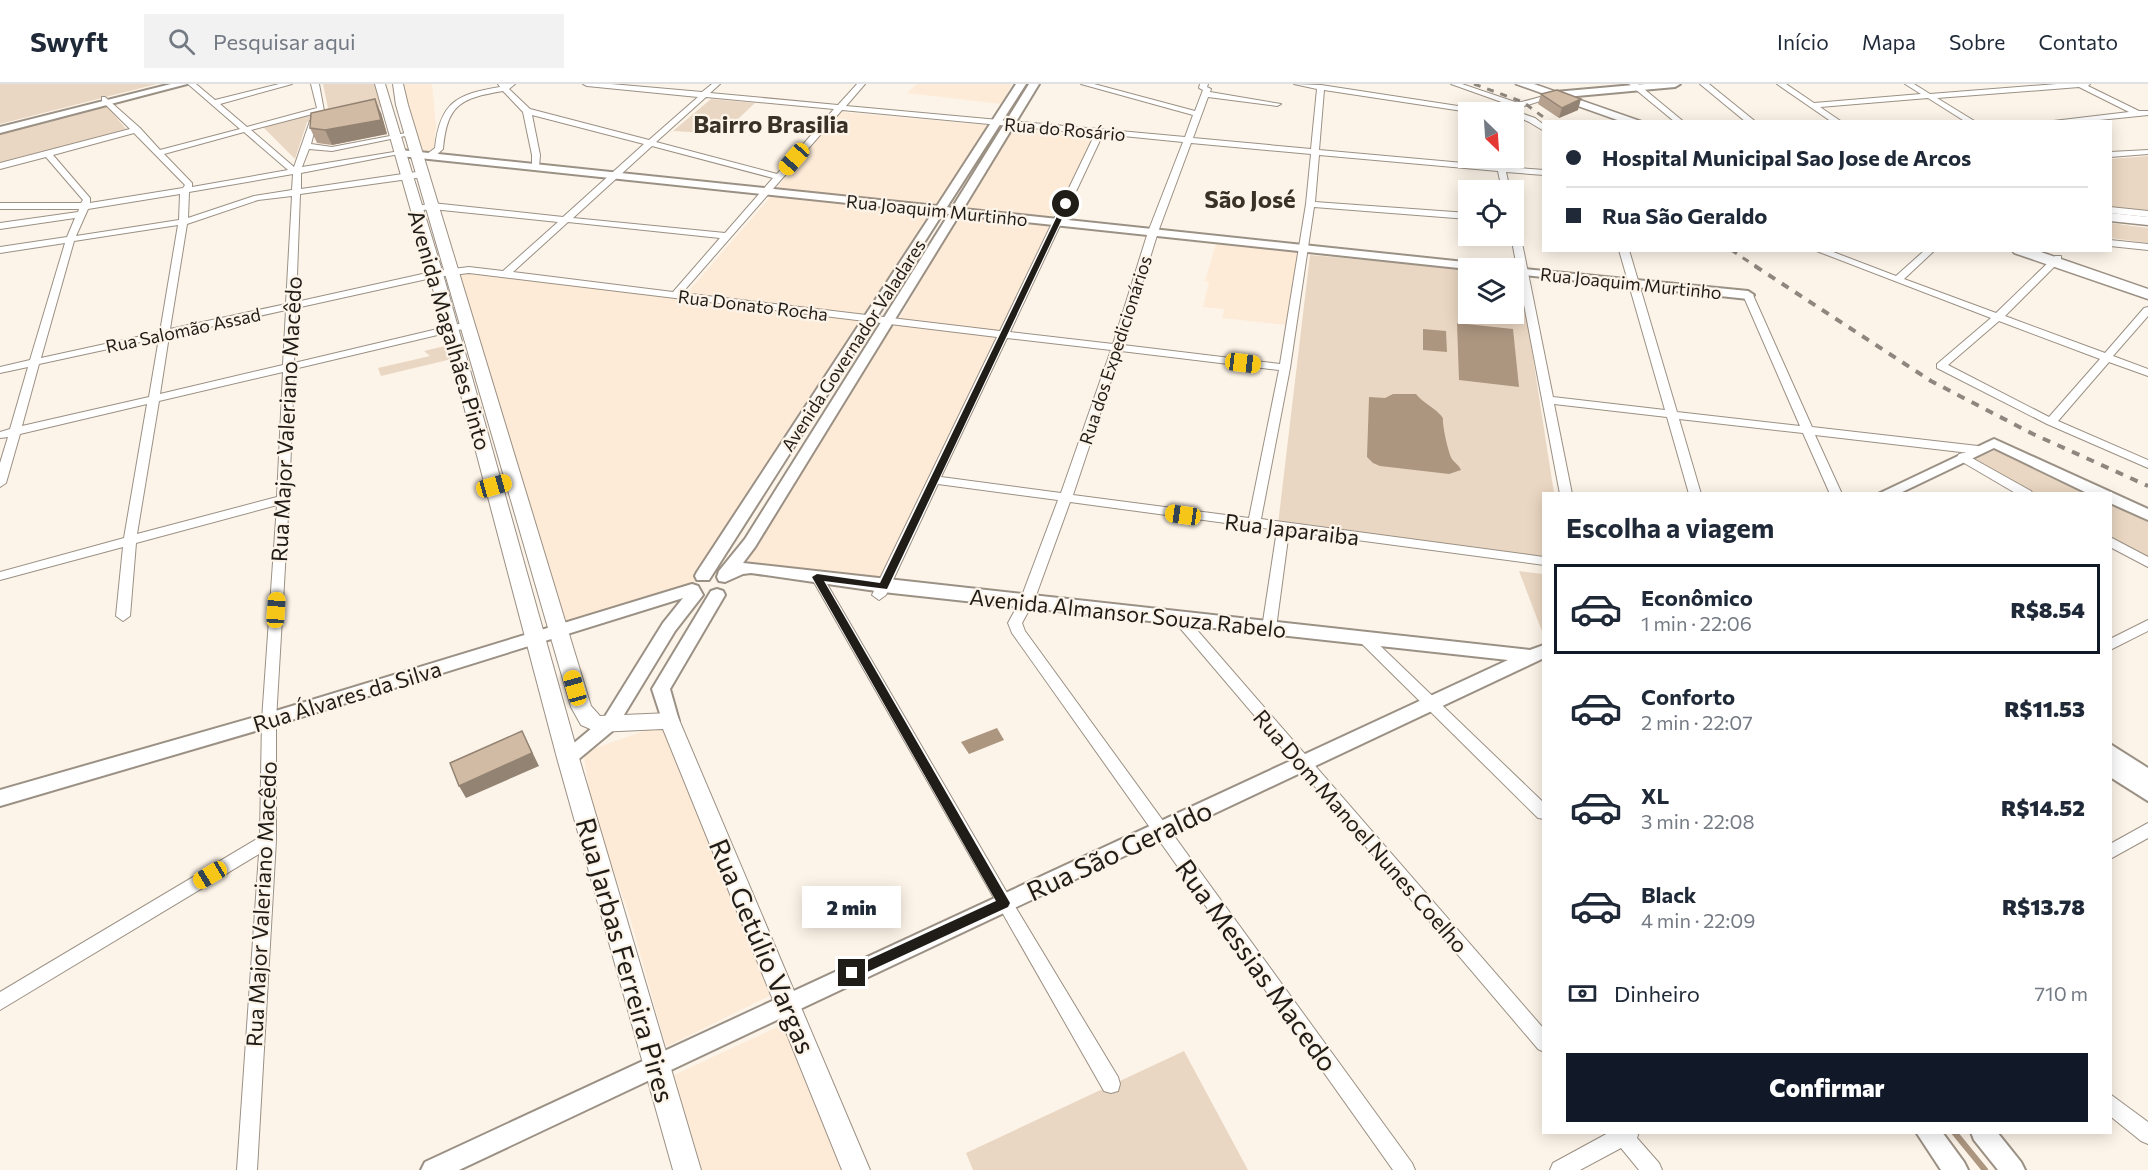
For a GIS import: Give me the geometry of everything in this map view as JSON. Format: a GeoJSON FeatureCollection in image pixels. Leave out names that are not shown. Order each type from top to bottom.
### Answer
{"type":"FeatureCollection","features":[{"type":"Feature","properties":{"kind":"main road","name":"Avenida Magalhães Pinto"},"geometry":{"type":"LineString","coordinates":[[380,84],[388,108],[414,163],[424,207],[459,327],[494,486],[567,754]]}},
{"type":"Feature","properties":{"kind":"main road","name":"Avenida Magalhães Pinto"},"geometry":{"type":"LineString","coordinates":[[388,108],[398,84]]}},
{"type":"Feature","properties":{"kind":"main road"},"geometry":{"type":"LineString","coordinates":[[1523,102],[1530,94],[1529,85],[1631,120]]}},
{"type":"Feature","properties":{"kind":"main road"},"geometry":{"type":"LineString","coordinates":[[2112,217],[2148,221]]}},
{"type":"Feature","properties":{"kind":"main road"},"geometry":{"type":"LineString","coordinates":[[2026,252],[2148,289]]}},
{"type":"Feature","properties":{"kind":"main road"},"geometry":{"type":"LineString","coordinates":[[2038,252],[2148,294]]}},
{"type":"Feature","properties":{"kind":"main road","name":"Avenida Magalhães Pinto"},"geometry":{"type":"LineString","coordinates":[[459,327],[514,481],[581,707],[588,718],[597,724],[610,723]]}},
{"type":"Feature","properties":{"kind":"main road"},"geometry":{"type":"LineString","coordinates":[[494,486],[514,481]]}},
{"type":"Feature","properties":{"kind":"main road"},"geometry":{"type":"LineString","coordinates":[[610,723],[670,722]]}},
{"type":"Feature","properties":{"kind":"main road","name":"Rua Getúlio Vargas"},"geometry":{"type":"LineString","coordinates":[[670,722],[856,1170]]}},
{"type":"Feature","properties":{"kind":"main road","name":"Rua Jarbas Ferreira Pires"},"geometry":{"type":"LineString","coordinates":[[567,754],[687,1170]]}},
{"type":"Feature","properties":{"kind":"street"},"geometry":{"type":"LineString","coordinates":[[0,130],[163,84]]}},
{"type":"Feature","properties":{"kind":"street"},"geometry":{"type":"LineString","coordinates":[[0,125],[182,84]]}},
{"type":"Feature","properties":{"kind":"street"},"geometry":{"type":"LineString","coordinates":[[192,84],[296,171]]}},
{"type":"Feature","properties":{"kind":"street"},"geometry":{"type":"LineString","coordinates":[[213,103],[288,84]]}},
{"type":"Feature","properties":{"kind":"street"},"geometry":{"type":"LineString","coordinates":[[159,153],[321,109],[315,84]]}},
{"type":"Feature","properties":{"kind":"street","name":"Rua do Rosário"},"geometry":{"type":"LineString","coordinates":[[587,84],[1542,173]]}},
{"type":"Feature","properties":{"kind":"street"},"geometry":{"type":"LineString","coordinates":[[504,275],[717,84]]}},
{"type":"Feature","properties":{"kind":"street"},"geometry":{"type":"LineString","coordinates":[[675,295],[861,84]]}},
{"type":"Feature","properties":{"kind":"street","name":"Avenida Governador Valadares"},"geometry":{"type":"LineString","coordinates":[[717,595],[724,591],[725,578],[750,543],[822,429],[956,212],[1003,124],[1021,84]]}},
{"type":"Feature","properties":{"kind":"street","name":"Avenida Governador Valadares"},"geometry":{"type":"LineString","coordinates":[[567,754],[610,723],[669,627],[940,210],[1034,84]]}},
{"type":"Feature","properties":{"kind":"street"},"geometry":{"type":"LineString","coordinates":[[1085,84],[1198,114]]}},
{"type":"Feature","properties":{"kind":"street"},"geometry":{"type":"LineString","coordinates":[[1298,84],[1458,108]]}},
{"type":"Feature","properties":{"kind":"street"},"geometry":{"type":"LineString","coordinates":[[1455,84],[1518,102]]}},
{"type":"Feature","properties":{"kind":"street"},"geometry":{"type":"LineString","coordinates":[[1524,103],[1555,95],[1635,85],[1675,84]]}},
{"type":"Feature","properties":{"kind":"street"},"geometry":{"type":"LineString","coordinates":[[1704,84],[1749,120]]}},
{"type":"Feature","properties":{"kind":"street"},"geometry":{"type":"LineString","coordinates":[[1781,84],[1835,120]]}},
{"type":"Feature","properties":{"kind":"street"},"geometry":{"type":"LineString","coordinates":[[1909,84],[1969,120]]}},
{"type":"Feature","properties":{"kind":"street"},"geometry":{"type":"LineString","coordinates":[[2080,84],[2148,119]]}},
{"type":"Feature","properties":{"kind":"street"},"geometry":{"type":"LineString","coordinates":[[1813,105],[2086,84]]}},
{"type":"Feature","properties":{"kind":"street"},"geometry":{"type":"LineString","coordinates":[[0,250],[183,222],[257,198],[296,192],[414,163],[439,149],[441,122],[446,111],[453,104],[506,85],[512,98],[527,111],[780,177]]}},
{"type":"Feature","properties":{"kind":"street"},"geometry":{"type":"LineString","coordinates":[[1635,85],[1678,120]]}},
{"type":"Feature","properties":{"kind":"street"},"geometry":{"type":"LineString","coordinates":[[1254,524],[1285,369],[1310,204],[1321,87]]}},
{"type":"Feature","properties":{"kind":"street"},"geometry":{"type":"LineString","coordinates":[[1205,89],[1277,104]]}},
{"type":"Feature","properties":{"kind":"street","name":"Rua dos Expedicionários"},"geometry":{"type":"LineString","coordinates":[[1024,605],[1065,499],[1118,348],[1153,232],[1189,141],[1205,89]]}},
{"type":"Feature","properties":{"kind":"street"},"geometry":{"type":"LineString","coordinates":[[107,100],[189,185],[185,191],[183,222],[130,541],[123,616]]}},
{"type":"Feature","properties":{"kind":"street"},"geometry":{"type":"LineString","coordinates":[[527,111],[536,155],[535,167]]}},
{"type":"Feature","properties":{"kind":"street"},"geometry":{"type":"LineString","coordinates":[[2071,120],[2148,113]]}},
{"type":"Feature","properties":{"kind":"street"},"geometry":{"type":"LineString","coordinates":[[1524,117],[1542,128]]}},
{"type":"Feature","properties":{"kind":"street","name":"Rua Major Valeriano Macêdo"},"geometry":{"type":"LineString","coordinates":[[247,1170],[268,840],[269,720],[283,500],[296,171],[313,123],[334,119]]}},
{"type":"Feature","properties":{"kind":"street"},"geometry":{"type":"LineString","coordinates":[[0,166],[136,130]]}},
{"type":"Feature","properties":{"kind":"street"},"geometry":{"type":"LineString","coordinates":[[881,590],[1100,132]]}},
{"type":"Feature","properties":{"kind":"street"},"geometry":{"type":"LineString","coordinates":[[306,146],[332,149],[403,136]]}},
{"type":"Feature","properties":{"kind":"street"},"geometry":{"type":"LineString","coordinates":[[2112,155],[2148,152]]}},
{"type":"Feature","properties":{"kind":"street"},"geometry":{"type":"LineString","coordinates":[[0,483],[70,240],[87,201],[47,153]]}},
{"type":"Feature","properties":{"kind":"street"},"geometry":{"type":"LineString","coordinates":[[0,226],[296,171],[414,163]]}},
{"type":"Feature","properties":{"kind":"street","name":"Rua Joaquim Murtinho"},"geometry":{"type":"LineString","coordinates":[[414,163],[535,167],[1458,264]]}},
{"type":"Feature","properties":{"kind":"street"},"geometry":{"type":"LineString","coordinates":[[1502,169],[1504,180]]}},
{"type":"Feature","properties":{"kind":"street"},"geometry":{"type":"LineString","coordinates":[[1310,204],[1458,215]]}},
{"type":"Feature","properties":{"kind":"street"},"geometry":{"type":"LineString","coordinates":[[0,207],[82,210]]}},
{"type":"Feature","properties":{"kind":"street"},"geometry":{"type":"LineString","coordinates":[[424,207],[727,236]]}},
{"type":"Feature","properties":{"kind":"street"},"geometry":{"type":"LineString","coordinates":[[2112,210],[2148,214]]}},
{"type":"Feature","properties":{"kind":"street"},"geometry":{"type":"LineString","coordinates":[[2112,243],[2148,248]]}},
{"type":"Feature","properties":{"kind":"street"},"geometry":{"type":"LineString","coordinates":[[1625,252],[1694,492]]}},
{"type":"Feature","properties":{"kind":"street"},"geometry":{"type":"LineString","coordinates":[[1823,252],[2148,373]]}},
{"type":"Feature","properties":{"kind":"street"},"geometry":{"type":"LineString","coordinates":[[1897,280],[1929,252]]}},
{"type":"Feature","properties":{"kind":"street"},"geometry":{"type":"LineString","coordinates":[[2056,260],[1998,317],[1941,366],[2051,422],[2148,464]]}},
{"type":"Feature","properties":{"kind":"street","name":"Rua Donato Rocha"},"geometry":{"type":"LineString","coordinates":[[444,273],[469,270],[1285,369]]}},
{"type":"Feature","properties":{"kind":"street","name":"Rua Joaquim Murtinho"},"geometry":{"type":"LineString","coordinates":[[1524,272],[1748,296]]}},
{"type":"Feature","properties":{"kind":"street","name":"Rua Salomão Assad"},"geometry":{"type":"LineString","coordinates":[[0,370],[444,273]]}},
{"type":"Feature","properties":{"kind":"street"},"geometry":{"type":"LineString","coordinates":[[1748,296],[1835,492]]}},
{"type":"Feature","properties":{"kind":"street"},"geometry":{"type":"LineString","coordinates":[[1524,297],[1548,400],[1566,492]]}},
{"type":"Feature","properties":{"kind":"street"},"geometry":{"type":"LineString","coordinates":[[2051,422],[2148,310]]}},
{"type":"Feature","properties":{"kind":"street"},"geometry":{"type":"LineString","coordinates":[[0,435],[459,327]]}},
{"type":"Feature","properties":{"kind":"street"},"geometry":{"type":"LineString","coordinates":[[1548,400],[1978,450]]}},
{"type":"Feature","properties":{"kind":"street"},"geometry":{"type":"LineString","coordinates":[[801,427],[822,429]]}},
{"type":"Feature","properties":{"kind":"street"},"geometry":{"type":"LineString","coordinates":[[1889,492],[1994,443],[2098,492]]}},
{"type":"Feature","properties":{"kind":"street"},"geometry":{"type":"LineString","coordinates":[[1963,457],[2024,492]]}},
{"type":"Feature","properties":{"kind":"street","name":"Rua Japaraiba"},"geometry":{"type":"LineString","coordinates":[[934,480],[1542,561]]}},
{"type":"Feature","properties":{"kind":"street"},"geometry":{"type":"LineString","coordinates":[[2112,498],[2148,515]]}},
{"type":"Feature","properties":{"kind":"street"},"geometry":{"type":"LineString","coordinates":[[0,576],[283,500]]}},
{"type":"Feature","properties":{"kind":"street"},"geometry":{"type":"LineString","coordinates":[[1269,628],[1283,528]]}},
{"type":"Feature","properties":{"kind":"street"},"geometry":{"type":"LineString","coordinates":[[2112,542],[2148,563]]}},
{"type":"Feature","properties":{"kind":"street","name":"Avenida Almansor Souza Rabelo"},"geometry":{"type":"LineString","coordinates":[[697,587],[718,574],[725,578],[746,577],[820,583],[1370,644],[1531,658]]}},
{"type":"Feature","properties":{"kind":"street"},"geometry":{"type":"LineString","coordinates":[[820,583],[1111,1084]]}},
{"type":"Feature","properties":{"kind":"street"},"geometry":{"type":"LineString","coordinates":[[697,587],[702,597],[717,595]]}},
{"type":"Feature","properties":{"kind":"street","name":"Rua Álvares da Silva"},"geometry":{"type":"LineString","coordinates":[[0,798],[559,633],[697,587]]}},
{"type":"Feature","properties":{"kind":"street","name":"Rua Getúlio Vargas"},"geometry":{"type":"LineString","coordinates":[[670,722],[661,689],[717,595]]}},
{"type":"Feature","properties":{"kind":"street","name":"Rua Messias Macedo"},"geometry":{"type":"LineString","coordinates":[[1024,605],[1015,623],[1019,633],[1405,1170]]}},
{"type":"Feature","properties":{"kind":"street","name":"Avenida Almansor Souza Rabelo"},"geometry":{"type":"LineString","coordinates":[[1184,623],[1269,628],[1370,644]]}},
{"type":"Feature","properties":{"kind":"street","name":"Rua Dom Manoel Nunes Coelho"},"geometry":{"type":"LineString","coordinates":[[1184,623],[1542,1041]]}},
{"type":"Feature","properties":{"kind":"street"},"geometry":{"type":"LineString","coordinates":[[2112,644],[2148,625]]}},
{"type":"Feature","properties":{"kind":"street"},"geometry":{"type":"LineString","coordinates":[[1370,644],[1542,811]]}},
{"type":"Feature","properties":{"kind":"street","name":"Rua São Geraldo"},"geometry":{"type":"LineString","coordinates":[[433,1170],[1531,658]]}},
{"type":"Feature","properties":{"kind":"street"},"geometry":{"type":"LineString","coordinates":[[2112,752],[2148,778]]}},
{"type":"Feature","properties":{"kind":"street"},"geometry":{"type":"LineString","coordinates":[[2112,768],[2148,793]]}},
{"type":"Feature","properties":{"kind":"street"},"geometry":{"type":"LineString","coordinates":[[2112,851],[2148,830]]}},
{"type":"Feature","properties":{"kind":"street"},"geometry":{"type":"LineString","coordinates":[[0,1002],[268,840]]}},
{"type":"Feature","properties":{"kind":"street"},"geometry":{"type":"LineString","coordinates":[[2112,1104],[2144,1125]]}},
{"type":"Feature","properties":{"kind":"street"},"geometry":{"type":"LineString","coordinates":[[1560,1170],[1625,1134],[1652,1170]]}},
{"type":"Feature","properties":{"kind":"street"},"geometry":{"type":"LineString","coordinates":[[1929,1134],[1956,1170]]}},
{"type":"Feature","properties":{"kind":"street"},"geometry":{"type":"LineString","coordinates":[[1984,1134],[2013,1170]]}},
{"type":"Feature","properties":{"kind":"shaded area"},"geometry":{"type":"Polygon","coordinates":[[[0,84],[157,84],[0,124],[0,84]]]}},
{"type":"Feature","properties":{"kind":"shaded area"},"geometry":{"type":"Polygon","coordinates":[[[323,84],[377,84],[382,107],[307,122],[295,159],[263,127],[328,108],[323,84]]]}},
{"type":"Feature","properties":{"kind":"shaded area"},"geometry":{"type":"Polygon","coordinates":[[[402,84],[432,84],[436,125],[434,149],[429,153],[421,153],[402,84]]]}},
{"type":"Feature","properties":{"kind":"shaded area"},"geometry":{"type":"Polygon","coordinates":[[[917,84],[1012,84],[1001,104],[907,93],[917,84]]]}},
{"type":"Feature","properties":{"kind":"shaded area"},"geometry":{"type":"Polygon","coordinates":[[[711,99],[755,103],[722,134],[673,131],[711,99]]]}},
{"type":"Feature","properties":{"kind":"shaded area"},"geometry":{"type":"Polygon","coordinates":[[[106,105],[126,129],[0,163],[0,132],[106,105]]]}},
{"type":"Feature","properties":{"kind":"shaded area"},"geometry":{"type":"Polygon","coordinates":[[[840,112],[987,125],[936,206],[774,191],[840,112]]]}},
{"type":"Feature","properties":{"kind":"shaded area"},"geometry":{"type":"Polygon","coordinates":[[[1011,126],[1095,134],[1055,219],[963,210],[1011,126]]]}},
{"type":"Feature","properties":{"kind":"shaded area"},"geometry":{"type":"Polygon","coordinates":[[[2148,156],[2148,211],[2112,208],[2112,159],[2148,156]]]}},
{"type":"Feature","properties":{"kind":"shaded area"},"geometry":{"type":"Polygon","coordinates":[[[772,195],[934,213],[867,316],[686,294],[772,195]]]}},
{"type":"Feature","properties":{"kind":"shaded area"},"geometry":{"type":"Polygon","coordinates":[[[958,216],[1050,226],[1000,332],[899,319],[958,216]]]}},
{"type":"Feature","properties":{"kind":"shaded area"},"geometry":{"type":"Polygon","coordinates":[[[2112,223],[2148,228],[2148,243],[2112,238],[2112,223]]]}},
{"type":"Feature","properties":{"kind":"shaded area"},"geometry":{"type":"Polygon","coordinates":[[[1216,244],[1299,252],[1286,325],[1222,318],[1224,309],[1203,307],[1209,282],[1205,281],[1216,244]]]}},
{"type":"Feature","properties":{"kind":"shaded area"},"geometry":{"type":"Polygon","coordinates":[[[1310,255],[1458,268],[1458,324],[1524,324],[1524,300],[1554,492],[1542,492],[1542,557],[1278,524],[1310,255]]]}},
{"type":"Feature","properties":{"kind":"shaded area"},"geometry":{"type":"Polygon","coordinates":[[[464,273],[862,321],[692,587],[566,627],[458,275],[464,273]]]}},
{"type":"Feature","properties":{"kind":"shaded area"},"geometry":{"type":"Polygon","coordinates":[[[1457,323],[1513,329],[1519,387],[1459,380],[1457,323]]]}},
{"type":"Feature","properties":{"kind":"shaded area"},"geometry":{"type":"Polygon","coordinates":[[[892,324],[999,337],[878,584],[745,564],[892,324]]]}},
{"type":"Feature","properties":{"kind":"shaded area"},"geometry":{"type":"Polygon","coordinates":[[[1423,329],[1446,331],[1447,352],[1423,350],[1423,329]]]}},
{"type":"Feature","properties":{"kind":"shaded area"},"geometry":{"type":"Polygon","coordinates":[[[453,344],[456,358],[381,376],[378,368],[430,356],[424,351],[453,344]]]}},
{"type":"Feature","properties":{"kind":"shaded area"},"geometry":{"type":"Polygon","coordinates":[[[1393,394],[1416,394],[1440,414],[1443,418],[1450,455],[1461,470],[1449,474],[1380,466],[1367,457],[1369,397],[1385,398],[1393,394]]]}},
{"type":"Feature","properties":{"kind":"shaded area"},"geometry":{"type":"Polygon","coordinates":[[[1996,450],[2086,492],[2029,492],[1971,460],[1996,450]]]}},
{"type":"Feature","properties":{"kind":"shaded area"},"geometry":{"type":"Polygon","coordinates":[[[2112,505],[2148,522],[2148,560],[2112,540],[2112,505]]]}},
{"type":"Feature","properties":{"kind":"shaded area"},"geometry":{"type":"Polygon","coordinates":[[[1519,571],[1542,574],[1542,631],[1519,571]]]}},
{"type":"Feature","properties":{"kind":"shaded area"},"geometry":{"type":"Polygon","coordinates":[[[661,725],[771,995],[666,1047],[631,921],[591,804],[584,757],[587,751],[661,725]]]}},
{"type":"Feature","properties":{"kind":"shaded area"},"geometry":{"type":"Polygon","coordinates":[[[997,728],[1004,740],[969,754],[961,742],[997,728]]]}},
{"type":"Feature","properties":{"kind":"shaded area"},"geometry":{"type":"Polygon","coordinates":[[[788,1022],[848,1170],[702,1170],[674,1075],[788,1022]]]}},
{"type":"Feature","properties":{"kind":"shaded area"},"geometry":{"type":"Polygon","coordinates":[[[1184,1051],[1248,1170],[973,1170],[966,1153],[1184,1051]]]}},
{"type":"Feature","properties":{"kind":"building"},"geometry":{"type":"Polygon","coordinates":[[[1557,90],[1581,99],[1562,108],[1541,94],[1557,90]]]}},
{"type":"Feature","properties":{"kind":"building"},"geometry":{"type":"Polygon","coordinates":[[[375,99],[381,120],[325,130],[310,128],[311,113],[375,99]]]}},
{"type":"Feature","properties":{"kind":"building"},"geometry":{"type":"Polygon","coordinates":[[[522,731],[532,753],[459,786],[450,763],[522,731]]]}},
{"type":"Feature","properties":{"kind":"waterway"},"geometry":{"type":"LineString","coordinates":[[1956,1134],[1985,1170]]}},
{"type":"Feature","properties":{"kind":"railway"},"geometry":{"type":"LineString","coordinates":[[1474,84],[1523,102],[1547,120]]}},
{"type":"Feature","properties":{"kind":"railway"},"geometry":{"type":"LineString","coordinates":[[1734,252],[1757,267]]}},
{"type":"Feature","properties":{"kind":"railway"},"geometry":{"type":"LineString","coordinates":[[1755,266],[1931,381],[2033,434],[2148,486]]}},
{"type":"Feature","properties":{"kind":"district","name":"Bairro Brasilia"},"geometry":{"type":"Point","coordinates":[771,123]}},
{"type":"Feature","properties":{"kind":"district","name":"São José"},"geometry":{"type":"Point","coordinates":[1250,198]}},
{"type":"Feature","properties":{"kind":"route"},"geometry":{"type":"LineString","coordinates":[[852,973],[1004,903],[817,577],[883,586],[1066,204]]}}]}
